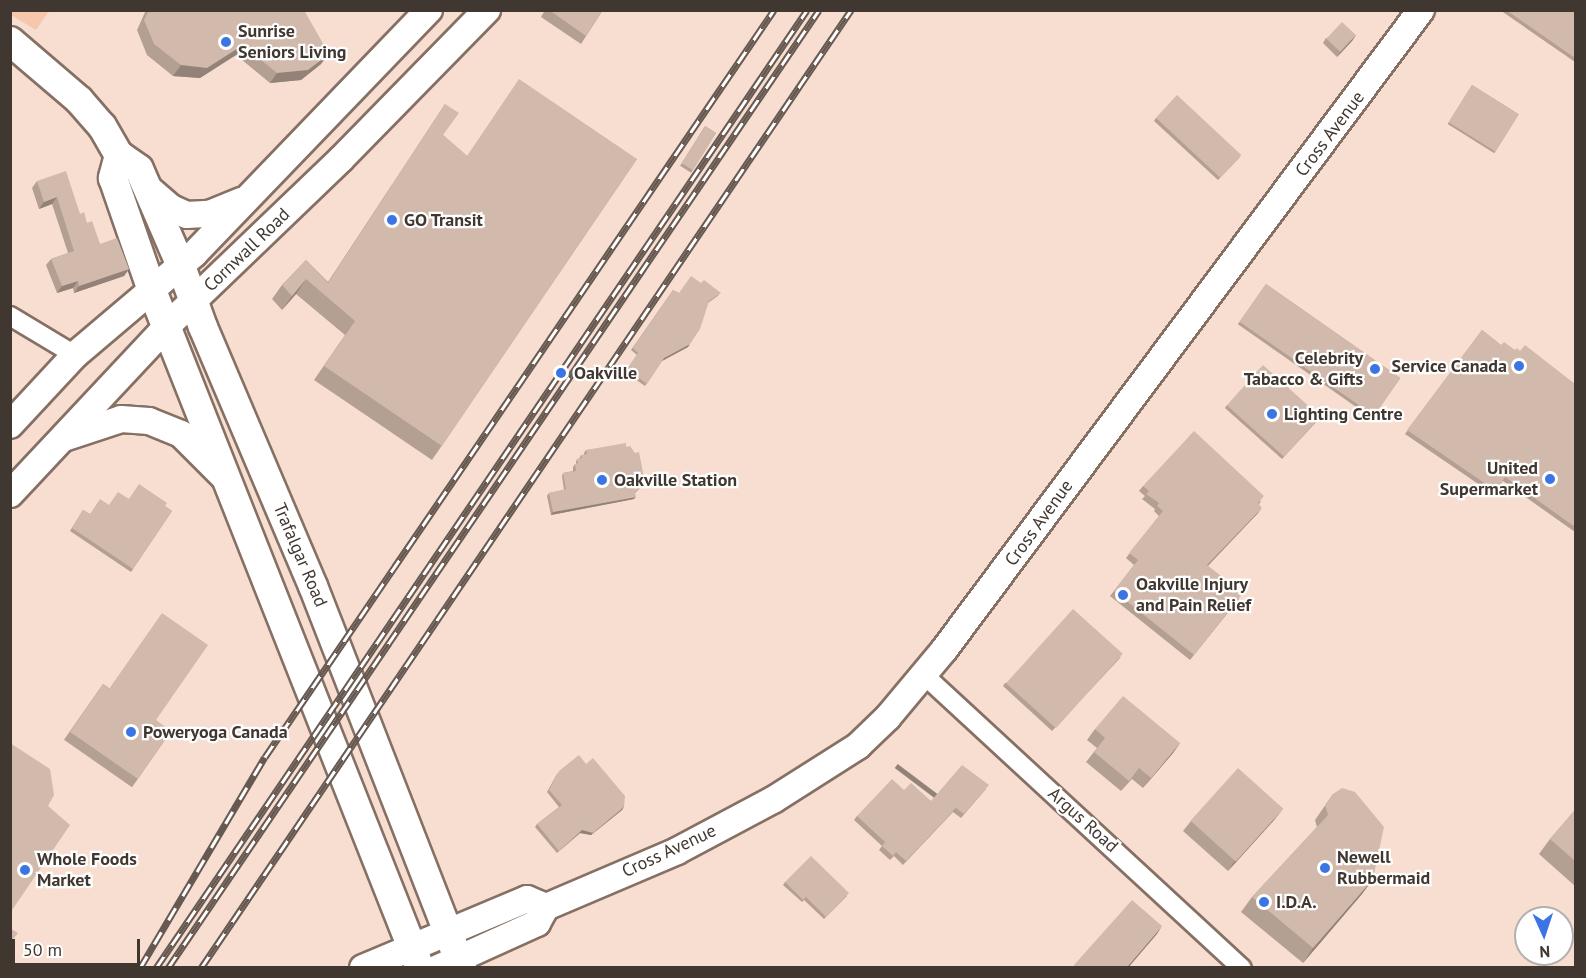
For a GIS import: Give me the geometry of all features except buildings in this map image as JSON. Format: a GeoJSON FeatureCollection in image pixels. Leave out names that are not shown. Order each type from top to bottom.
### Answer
{"type":"FeatureCollection","features":[{"type":"Feature","properties":{"kind":"main road","name":"Cornwall Road"},"geometry":{"type":"LineString","coordinates":[[10,425],[75,355],[151,288],[181,266],[250,198],[429,10]]}},
{"type":"Feature","properties":{"kind":"main road","name":"Cross Avenue"},"geometry":{"type":"LineString","coordinates":[[363,968],[416,957],[452,957],[527,899],[546,907],[677,851],[773,800],[858,746],[888,717],[986,594],[1421,10]]}},
{"type":"Feature","properties":{"kind":"main road","name":"Cornwall Road"},"geometry":{"type":"LineString","coordinates":[[10,494],[167,326],[341,159],[481,12]]}},
{"type":"Feature","properties":{"kind":"main road","name":"Trafalgar Road"},"geometry":{"type":"LineString","coordinates":[[10,41],[79,100],[102,126],[119,155],[139,169],[181,266],[202,327],[313,586],[452,957]]}},
{"type":"Feature","properties":{"kind":"main road"},"geometry":{"type":"LineString","coordinates":[[119,155],[112,178],[151,288],[416,957]]}},
{"type":"Feature","properties":{"kind":"main road"},"geometry":{"type":"LineString","coordinates":[[148,188],[171,208],[188,214],[209,214],[250,198]]}},
{"type":"Feature","properties":{"kind":"main road"},"geometry":{"type":"LineString","coordinates":[[61,439],[121,419],[149,421],[181,434],[225,478]]}},
{"type":"Feature","properties":{"kind":"street"},"geometry":{"type":"LineString","coordinates":[[10,316],[75,355]]}},
{"type":"Feature","properties":{"kind":"street","name":"Argus Road"},"geometry":{"type":"LineString","coordinates":[[923,674],[1242,968]]}},
{"type":"Feature","properties":{"kind":"shaded area"},"geometry":{"type":"Polygon","coordinates":[[[11,10],[49,11],[36,30],[11,15],[11,10]]]}},
{"type":"Feature","properties":{"kind":"railway"},"geometry":{"type":"LineString","coordinates":[[140,968],[265,757],[774,10]]}},
{"type":"Feature","properties":{"kind":"railway"},"geometry":{"type":"LineString","coordinates":[[156,968],[807,10]]}},
{"type":"Feature","properties":{"kind":"railway"},"geometry":{"type":"LineString","coordinates":[[168,968],[819,10]]}},
{"type":"Feature","properties":{"kind":"railway"},"geometry":{"type":"LineString","coordinates":[[201,968],[851,10]]}},
{"type":"Feature","properties":{"kind":"place","name":"Sunrise Seniors Living"},"geometry":{"type":"Point","coordinates":[226,42]}},
{"type":"Feature","properties":{"kind":"place","name":"GO Transit"},"geometry":{"type":"Point","coordinates":[392,220]}},
{"type":"Feature","properties":{"kind":"place","name":"Service Canada"},"geometry":{"type":"Point","coordinates":[1519,366]}},
{"type":"Feature","properties":{"kind":"place","name":"Celebrity Tabacco & Gifts"},"geometry":{"type":"Point","coordinates":[1375,369]}},
{"type":"Feature","properties":{"kind":"place","name":"Oakville"},"geometry":{"type":"Point","coordinates":[561,373]}},
{"type":"Feature","properties":{"kind":"place","name":"Lighting Centre"},"geometry":{"type":"Point","coordinates":[1272,414]}},
{"type":"Feature","properties":{"kind":"place","name":"United Supermarket"},"geometry":{"type":"Point","coordinates":[1550,479]}},
{"type":"Feature","properties":{"kind":"place","name":"Oakville Station"},"geometry":{"type":"Point","coordinates":[602,480]}},
{"type":"Feature","properties":{"kind":"place","name":"Oakville Injury and Pain Relief"},"geometry":{"type":"Point","coordinates":[1123,595]}},
{"type":"Feature","properties":{"kind":"place","name":"Poweryoga Canada"},"geometry":{"type":"Point","coordinates":[131,732]}},
{"type":"Feature","properties":{"kind":"place","name":"Newell Rubbermaid"},"geometry":{"type":"Point","coordinates":[1325,868]}},
{"type":"Feature","properties":{"kind":"place","name":"Whole Foods Market"},"geometry":{"type":"Point","coordinates":[25,870]}},
{"type":"Feature","properties":{"kind":"place","name":"I.D.A."},"geometry":{"type":"Point","coordinates":[1264,902]}}]}
